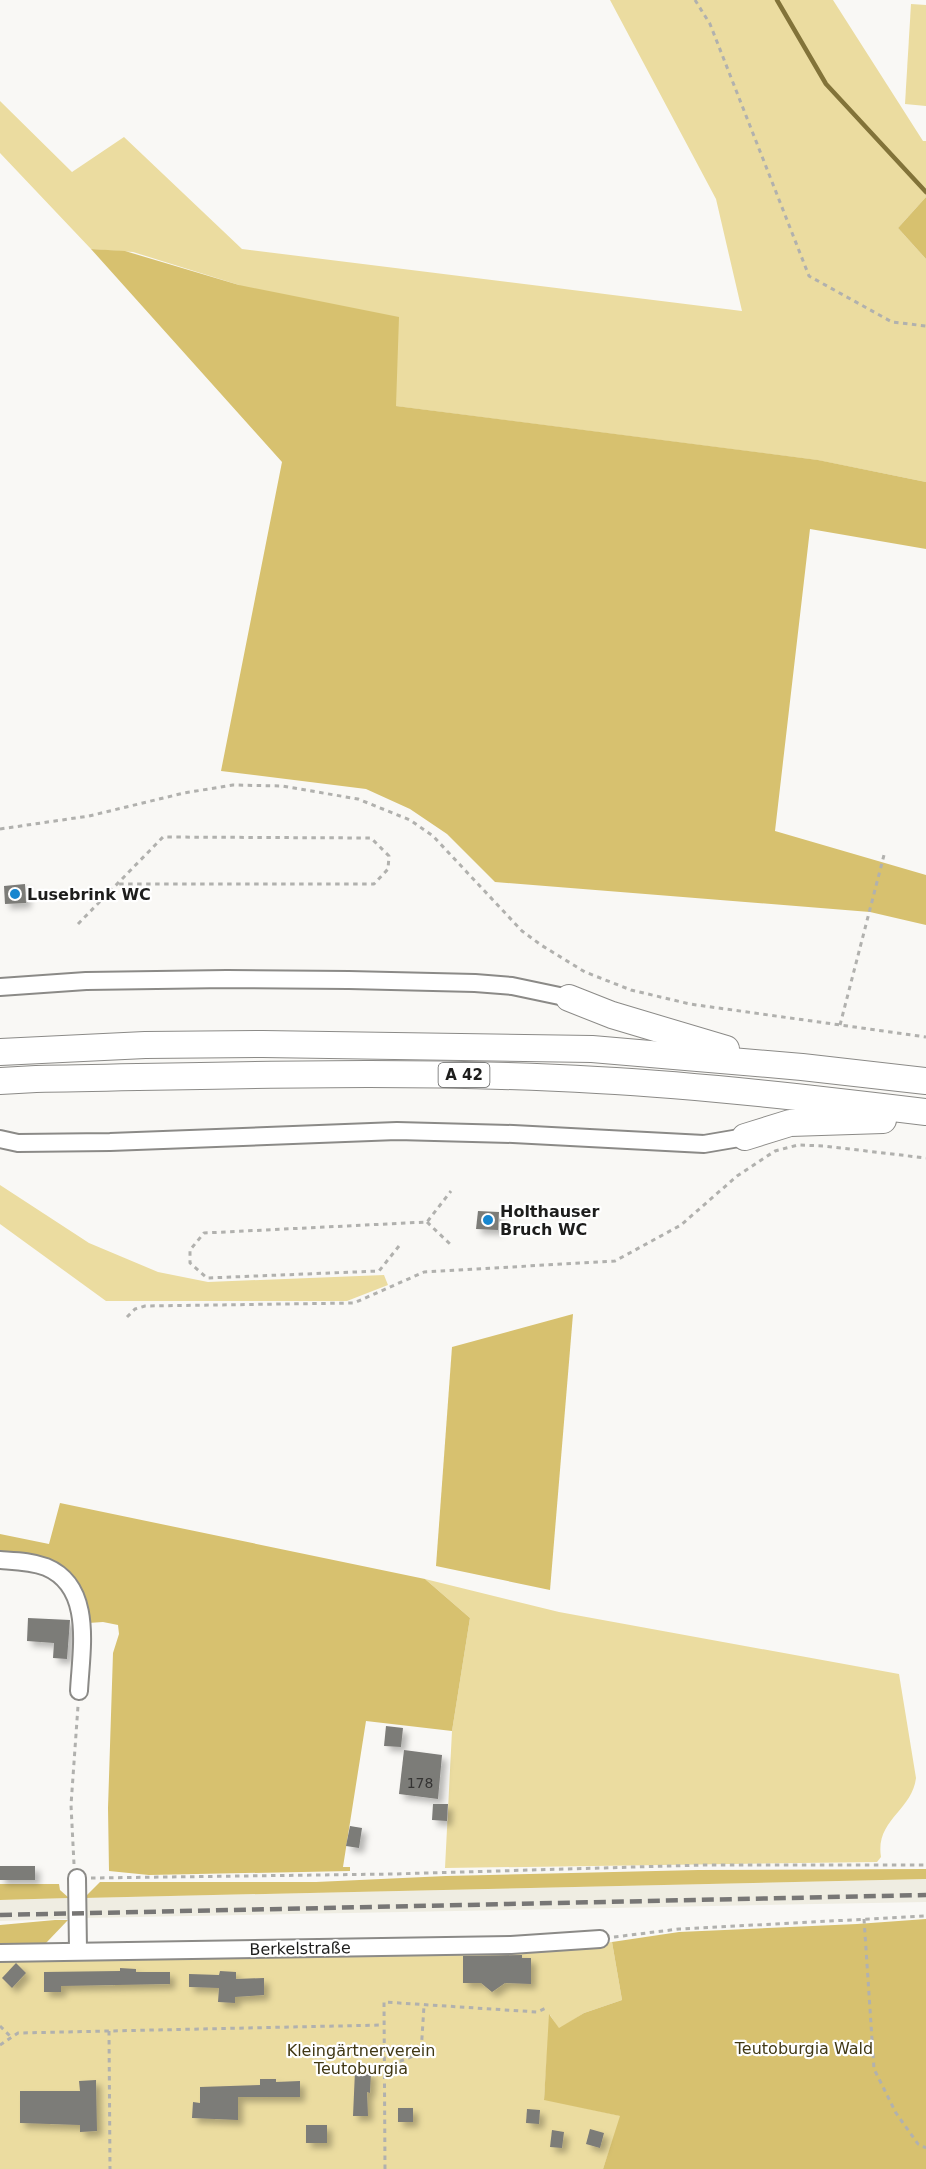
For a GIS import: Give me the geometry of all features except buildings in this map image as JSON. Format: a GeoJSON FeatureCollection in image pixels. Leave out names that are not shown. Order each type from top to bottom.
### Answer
{"type":"FeatureCollection","features":[{"type":"Feature","properties":{"kind":"highway"},"geometry":{"type":"LineString","coordinates":[[569,998],[612,1015],[712,1046],[802,1067]]}},
{"type":"Feature","properties":{"kind":"highway","name":"A 42"},"geometry":{"type":"LineString","coordinates":[[0,1052],[145,1045],[262,1044],[592,1049],[802,1067],[926,1081]]}},
{"type":"Feature","properties":{"kind":"highway","name":"A 42"},"geometry":{"type":"LineString","coordinates":[[0,1081],[410,1074],[597,1080],[724,1089],[926,1112]]}},
{"type":"Feature","properties":{"kind":"highway"},"geometry":{"type":"LineString","coordinates":[[745,1137],[790,1124],[830,1121],[926,1120]]}},
{"type":"Feature","properties":{"kind":"street"},"geometry":{"type":"LineString","coordinates":[[0,987],[86,981],[349,980],[512,986],[569,998]]}},
{"type":"Feature","properties":{"kind":"street"},"geometry":{"type":"LineString","coordinates":[[0,1139],[18,1143],[110,1142],[397,1131],[513,1134],[704,1144],[745,1137]]}},
{"type":"Feature","properties":{"kind":"street"},"geometry":{"type":"LineString","coordinates":[[0,1560],[32,1563],[46,1567],[69,1584],[78,1602],[82,1628],[79,1691]]}},
{"type":"Feature","properties":{"kind":"street"},"geometry":{"type":"LineString","coordinates":[[77,1878],[78,1950]]}},
{"type":"Feature","properties":{"kind":"street","name":"Berkelstraße"},"geometry":{"type":"LineString","coordinates":[[0,1953],[511,1945],[600,1939]]}},
{"type":"Feature","properties":{"kind":"path"},"geometry":{"type":"LineString","coordinates":[[695,0],[710,24],[809,276],[892,322],[926,326]]}},
{"type":"Feature","properties":{"kind":"path"},"geometry":{"type":"LineString","coordinates":[[0,829],[89,816],[184,793],[233,786],[282,786],[358,799],[410,820],[433,836],[522,930],[541,945],[585,972],[631,990],[690,1004],[926,1037]]}},
{"type":"Feature","properties":{"kind":"path"},"geometry":{"type":"LineString","coordinates":[[78,924],[116,884],[163,837],[371,838],[389,856],[388,869],[374,884],[116,884]]}},
{"type":"Feature","properties":{"kind":"path"},"geometry":{"type":"LineString","coordinates":[[840,1025],[884,855]]}},
{"type":"Feature","properties":{"kind":"path"},"geometry":{"type":"LineString","coordinates":[[127,1317],[135,1309],[145,1306],[354,1303],[424,1272],[615,1262],[681,1225],[737,1176],[775,1151],[798,1146],[824,1146],[926,1158]]}},
{"type":"Feature","properties":{"kind":"path"},"geometry":{"type":"LineString","coordinates":[[427,1222],[451,1191]]}},
{"type":"Feature","properties":{"kind":"path"},"geometry":{"type":"LineString","coordinates":[[399,1246],[379,1271],[207,1278],[190,1263],[190,1250],[204,1233],[427,1222],[450,1244]]}},
{"type":"Feature","properties":{"kind":"path"},"geometry":{"type":"LineString","coordinates":[[79,1691],[71,1805],[72,1860],[77,1878],[393,1874],[704,1866],[926,1865]]}},
{"type":"Feature","properties":{"kind":"path"},"geometry":{"type":"LineString","coordinates":[[600,1939],[679,1929],[926,1916]]}},
{"type":"Feature","properties":{"kind":"path"},"geometry":{"type":"LineString","coordinates":[[864,1918],[874,2069],[896,2113],[918,2144],[926,2148]]}},
{"type":"Feature","properties":{"kind":"path"},"geometry":{"type":"LineString","coordinates":[[385,2169],[384,2002],[537,2012],[546,2008]]}},
{"type":"Feature","properties":{"kind":"path"},"geometry":{"type":"LineString","coordinates":[[383,2068],[421,2053],[424,2005]]}},
{"type":"Feature","properties":{"kind":"path"},"geometry":{"type":"LineString","coordinates":[[0,2045],[18,2032],[383,2025]]}},
{"type":"Feature","properties":{"kind":"path"},"geometry":{"type":"LineString","coordinates":[[0,2026],[10,2037]]}},
{"type":"Feature","properties":{"kind":"path"},"geometry":{"type":"LineString","coordinates":[[109,2031],[110,2169]]}},
{"type":"Feature","properties":{"kind":"shaded area"},"geometry":{"type":"Polygon","coordinates":[[[926,1879],[926,1902],[84,1918],[84,1898],[926,1879]]]}},
{"type":"Feature","properties":{"kind":"shaded area"},"geometry":{"type":"Polygon","coordinates":[[[69,1898],[69,1919],[0,1921],[0,1900],[69,1898]]]}},
{"type":"Feature","properties":{"kind":"green space"},"geometry":{"type":"Polygon","coordinates":[[[610,0],[833,0],[923,141],[926,141],[926,197],[898,228],[926,259],[926,482],[817,460],[395,406],[239,285],[133,252],[91,249],[0,153],[0,101],[72,172],[124,137],[242,249],[742,311],[716,199],[610,0]]]}},
{"type":"Feature","properties":{"kind":"green space"},"geometry":{"type":"Polygon","coordinates":[[[911,4],[926,5],[926,106],[905,104],[911,4]]]}},
{"type":"Feature","properties":{"kind":"green space"},"geometry":{"type":"Polygon","coordinates":[[[926,197],[926,259],[898,228],[926,197]]]}},
{"type":"Feature","properties":{"kind":"green space"},"geometry":{"type":"Polygon","coordinates":[[[91,249],[125,251],[239,285],[399,317],[396,406],[818,460],[926,482],[926,549],[810,529],[775,831],[926,875],[926,925],[870,912],[495,882],[447,834],[410,809],[366,789],[221,771],[282,462],[91,249]]]}},
{"type":"Feature","properties":{"kind":"green space"},"geometry":{"type":"Polygon","coordinates":[[[0,1185],[89,1243],[158,1272],[208,1282],[384,1275],[388,1285],[347,1301],[106,1301],[0,1224],[0,1185]]]}},
{"type":"Feature","properties":{"kind":"green space"},"geometry":{"type":"Polygon","coordinates":[[[573,1314],[550,1590],[436,1566],[452,1347],[573,1314]]]}},
{"type":"Feature","properties":{"kind":"green space"},"geometry":{"type":"Polygon","coordinates":[[[60,1503],[425,1579],[470,1618],[452,1731],[366,1721],[343,1867],[350,1867],[350,1871],[149,1875],[109,1871],[108,1808],[113,1653],[119,1634],[118,1625],[103,1622],[88,1623],[77,1590],[0,1551],[0,1534],[49,1544],[60,1503]]]}},
{"type":"Feature","properties":{"kind":"green space"},"geometry":{"type":"Polygon","coordinates":[[[425,1579],[559,1612],[899,1674],[916,1778],[908,1799],[883,1834],[881,1857],[877,1862],[445,1868],[452,1731],[470,1618],[425,1579]]]}},
{"type":"Feature","properties":{"kind":"green space"},"geometry":{"type":"Polygon","coordinates":[[[926,1869],[926,1879],[84,1898],[100,1882],[316,1882],[446,1876],[698,1870],[926,1869]]]}},
{"type":"Feature","properties":{"kind":"green space"},"geometry":{"type":"Polygon","coordinates":[[[0,1884],[59,1884],[60,1890],[69,1898],[0,1900],[0,1884]]]}},
{"type":"Feature","properties":{"kind":"green space","name":"Teutoburgia Wald"},"geometry":{"type":"Polygon","coordinates":[[[926,1919],[926,2169],[603,2169],[620,2116],[544,2100],[549,2014],[559,2028],[584,2013],[622,2000],[612,1942],[679,1932],[926,1919]]]}},
{"type":"Feature","properties":{"kind":"green space"},"geometry":{"type":"Polygon","coordinates":[[[68,1920],[46,1943],[0,1948],[0,1925],[68,1920]]]}},
{"type":"Feature","properties":{"kind":"green space","name":"Kleingärtnerverein Teutoburgia"},"geometry":{"type":"Polygon","coordinates":[[[612,1942],[622,2000],[584,2013],[559,2029],[550,2015],[544,2099],[621,2116],[603,2169],[0,2169],[0,1958],[361,1950],[541,1952],[612,1942]]]}},
{"type":"Feature","properties":{"kind":"waterway"},"geometry":{"type":"LineString","coordinates":[[777,0],[826,84],[926,192]]}},
{"type":"Feature","properties":{"kind":"railway"},"geometry":{"type":"LineString","coordinates":[[0,1915],[926,1895]]}},
{"type":"Feature","properties":{"kind":"place","name":"Lusebrink WC"},"geometry":{"type":"Point","coordinates":[15,894]}},
{"type":"Feature","properties":{"kind":"place","name":"Holthauser Bruch WC"},"geometry":{"type":"Point","coordinates":[488,1220]}}]}
